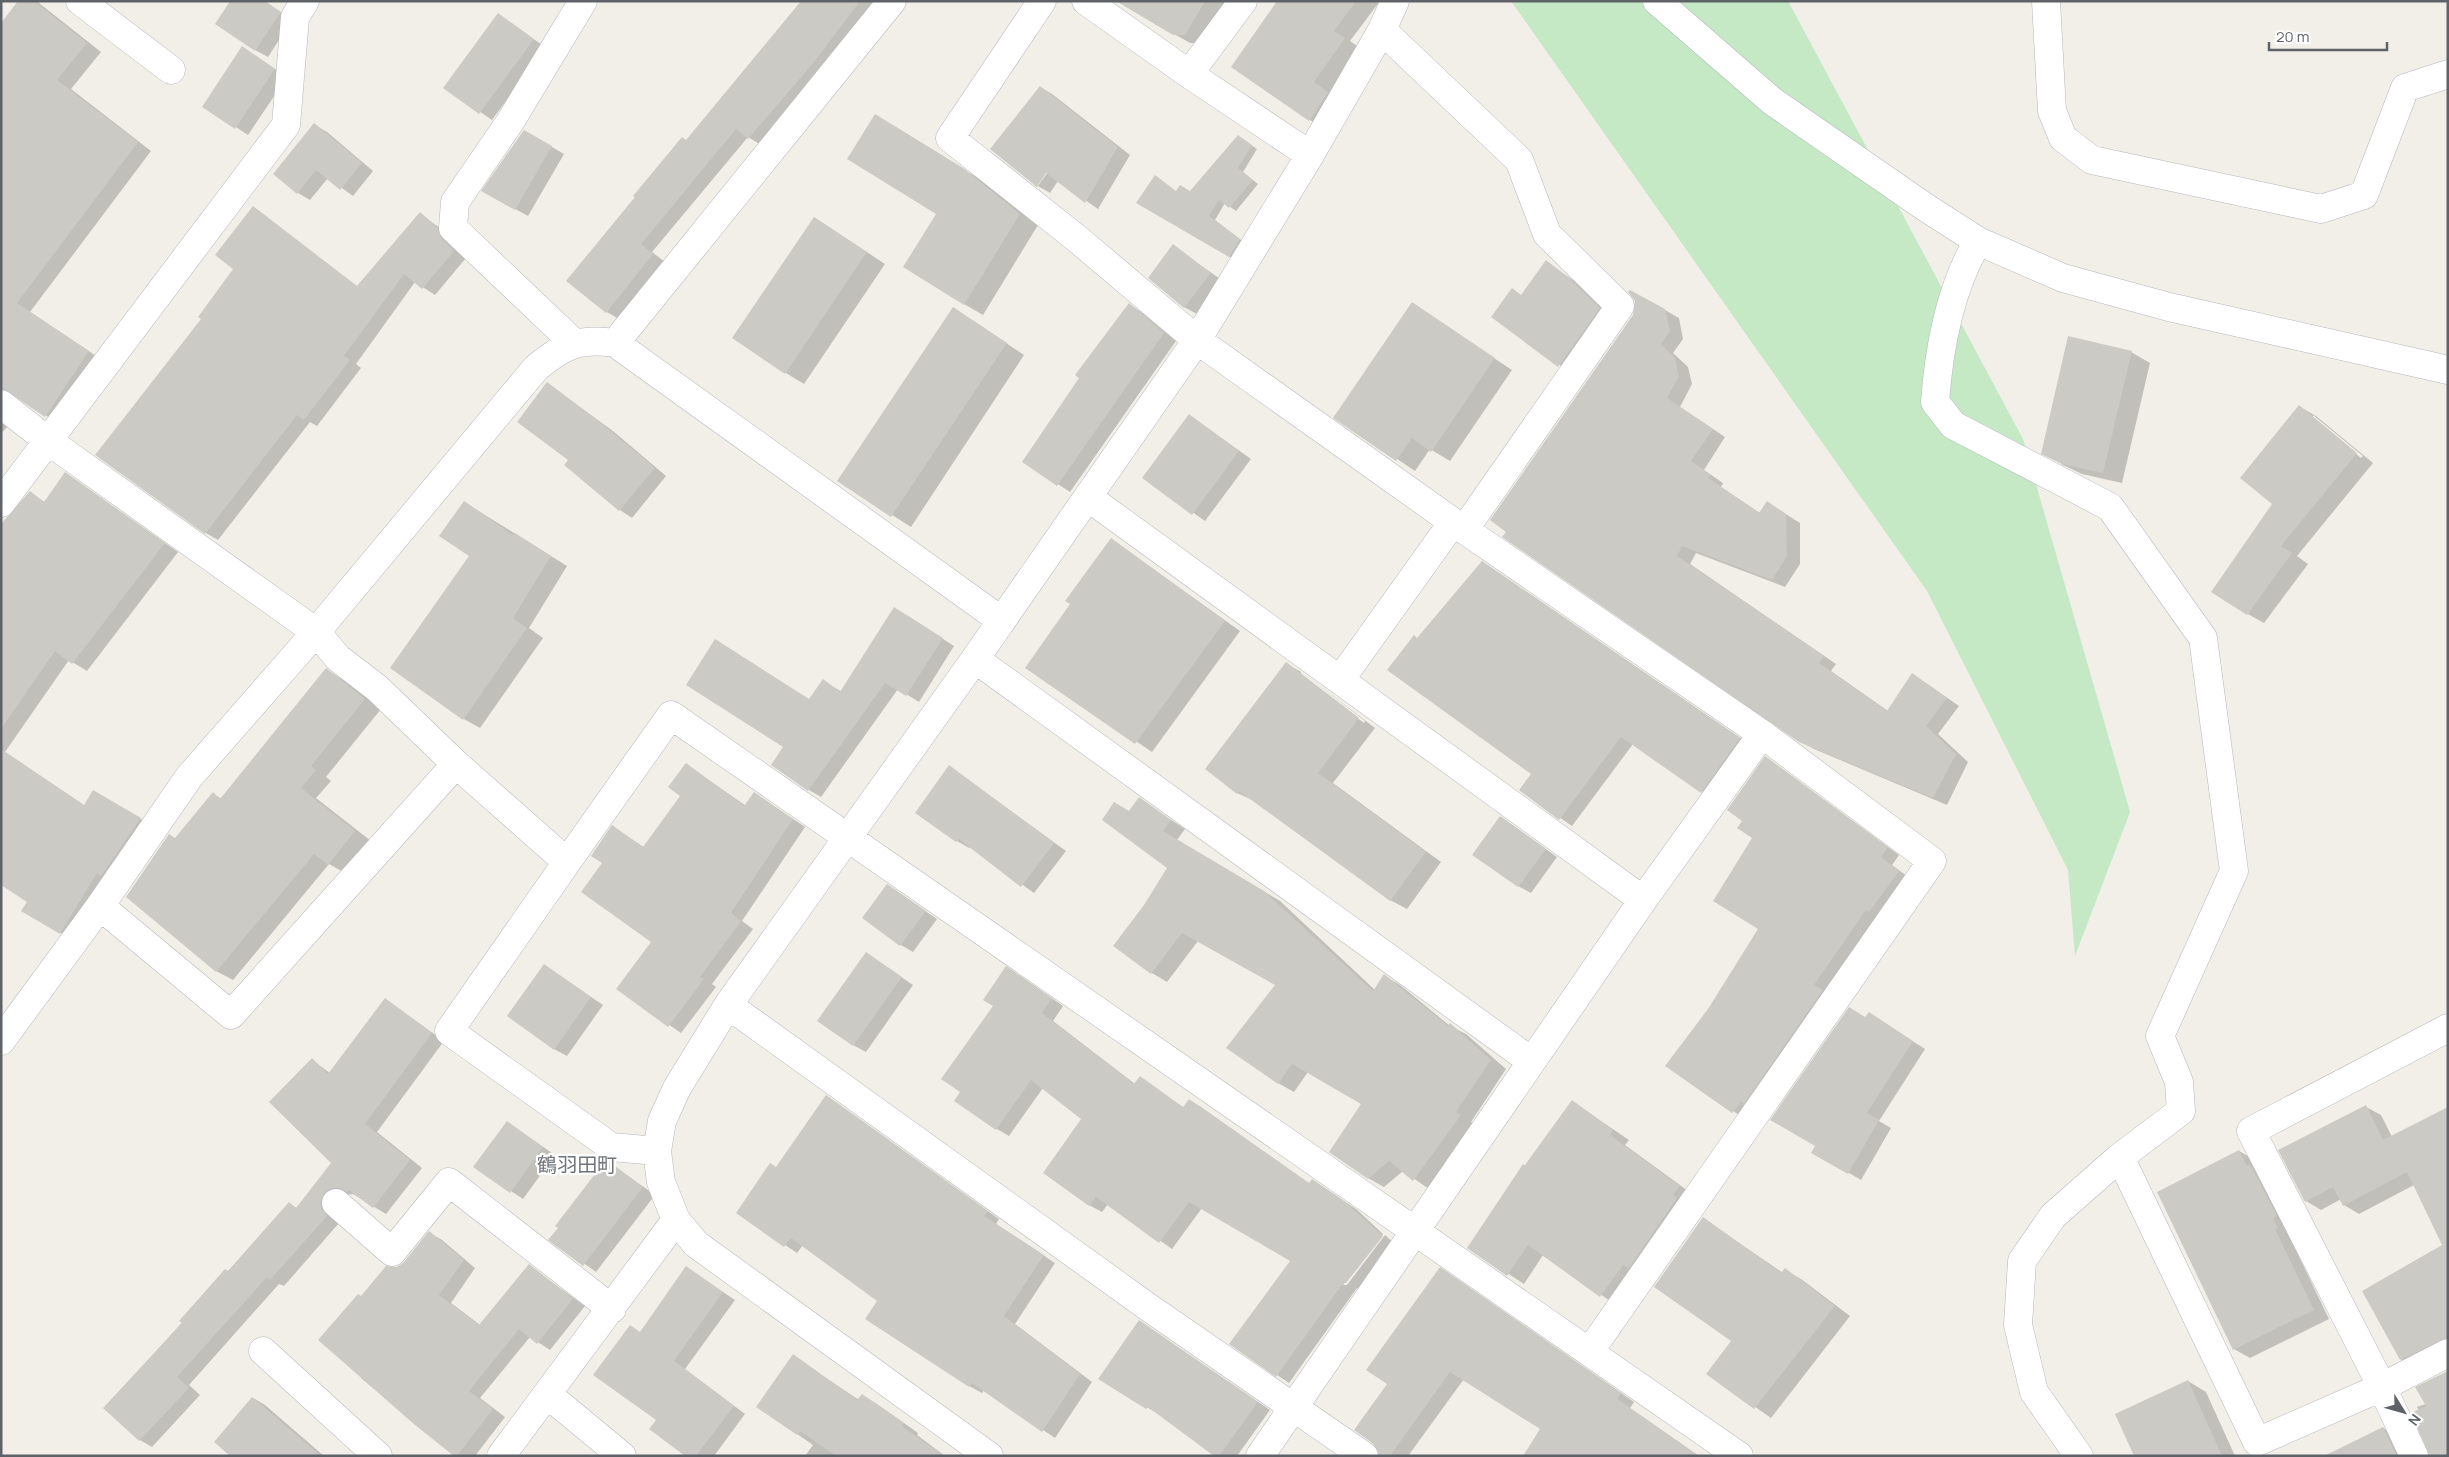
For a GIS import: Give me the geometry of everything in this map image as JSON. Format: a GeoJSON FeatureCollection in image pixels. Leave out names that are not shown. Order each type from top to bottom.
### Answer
{"type":"FeatureCollection","features":[{"type":"Feature","properties":{"kind":"street"},"geometry":{"type":"LineString","coordinates":[[80,1],[171,70]]}},
{"type":"Feature","properties":{"kind":"street"},"geometry":{"type":"LineString","coordinates":[[1,503],[286,126],[295,17],[304,1]]}},
{"type":"Feature","properties":{"kind":"street"},"geometry":{"type":"LineString","coordinates":[[574,343],[453,228],[455,202],[510,122],[583,1]]}},
{"type":"Feature","properties":{"kind":"street"},"geometry":{"type":"LineString","coordinates":[[615,343],[892,1]]}},
{"type":"Feature","properties":{"kind":"street"},"geometry":{"type":"LineString","coordinates":[[1042,1],[950,138],[1075,236],[1197,340],[1458,526],[1762,734],[1932,860],[1590,1351]]}},
{"type":"Feature","properties":{"kind":"street"},"geometry":{"type":"LineString","coordinates":[[1086,1],[1189,74],[1310,155]]}},
{"type":"Feature","properties":{"kind":"street"},"geometry":{"type":"LineString","coordinates":[[1189,74],[1243,1]]}},
{"type":"Feature","properties":{"kind":"street"},"geometry":{"type":"LineString","coordinates":[[989,1456],[696,1244],[676,1220],[661,1182],[657,1151],[662,1121],[676,1088],[728,1005],[849,838],[1089,498],[1197,340],[1310,155],[1382,30],[1395,1]]}},
{"type":"Feature","properties":{"kind":"street"},"geometry":{"type":"LineString","coordinates":[[1657,1],[1772,101],[1925,207],[1978,241],[2063,278],[2169,307],[2448,370]]}},
{"type":"Feature","properties":{"kind":"street"},"geometry":{"type":"LineString","coordinates":[[2046,1],[2052,111],[2063,138],[2092,160],[2322,209],[2364,196],[2405,88],[2448,74]]}},
{"type":"Feature","properties":{"kind":"street"},"geometry":{"type":"LineString","coordinates":[[1340,680],[1458,526],[1620,306],[1547,234],[1519,160],[1382,30]]}},
{"type":"Feature","properties":{"kind":"street"},"geometry":{"type":"LineString","coordinates":[[1978,241],[1964,264],[1938,358],[1935,402],[1953,425],[2110,507],[2203,638],[2234,871],[2160,1036],[2179,1082],[2181,1111],[2120,1157],[2053,1216],[2022,1261],[2018,1325],[2034,1392],[2079,1456]]}},
{"type":"Feature","properties":{"kind":"street"},"geometry":{"type":"LineString","coordinates":[[1,1041],[100,906],[189,777],[316,632],[536,368],[556,352],[574,343],[594,340],[615,343],[1002,621]]}},
{"type":"Feature","properties":{"kind":"street"},"geometry":{"type":"LineString","coordinates":[[1,404],[47,440],[316,632],[338,658],[377,688],[456,764],[567,862]]}},
{"type":"Feature","properties":{"kind":"street"},"geometry":{"type":"LineString","coordinates":[[1089,498],[1643,900]]}},
{"type":"Feature","properties":{"kind":"street"},"geometry":{"type":"LineString","coordinates":[[975,659],[1531,1061]]}},
{"type":"Feature","properties":{"kind":"street"},"geometry":{"type":"LineString","coordinates":[[657,1151],[611,1147],[449,1031],[671,715],[1739,1456]]}},
{"type":"Feature","properties":{"kind":"street"},"geometry":{"type":"LineString","coordinates":[[1260,1456],[1531,1061],[1762,734]]}},
{"type":"Feature","properties":{"kind":"street"},"geometry":{"type":"LineString","coordinates":[[100,906],[232,1015],[456,764]]}},
{"type":"Feature","properties":{"kind":"street"},"geometry":{"type":"LineString","coordinates":[[728,1005],[1148,1306],[1364,1456]]}},
{"type":"Feature","properties":{"kind":"street"},"geometry":{"type":"LineString","coordinates":[[2414,1456],[2382,1387],[2250,1131],[2448,1028]]}},
{"type":"Feature","properties":{"kind":"street"},"geometry":{"type":"LineString","coordinates":[[2120,1157],[2257,1442],[2382,1387],[2448,1353]]}},
{"type":"Feature","properties":{"kind":"street"},"geometry":{"type":"LineString","coordinates":[[336,1203],[392,1252],[449,1182],[612,1309]]}},
{"type":"Feature","properties":{"kind":"street"},"geometry":{"type":"LineString","coordinates":[[501,1456],[612,1309],[676,1220]]}},
{"type":"Feature","properties":{"kind":"street"},"geometry":{"type":"LineString","coordinates":[[263,1351],[378,1456]]}},
{"type":"Feature","properties":{"kind":"street"},"geometry":{"type":"LineString","coordinates":[[547,1394],[622,1456]]}},
{"type":"Feature","properties":{"kind":"green space"},"geometry":{"type":"Polygon","coordinates":[[[1511,1],[1788,1],[2023,439],[2130,812],[2075,956],[2068,870],[1927,591],[1511,1]]]}},
{"type":"Feature","properties":{"kind":"building"},"geometry":{"type":"Polygon","coordinates":[[[18,1],[34,1],[87,43],[57,80],[138,142],[17,303],[89,351],[45,417],[1,387],[1,23],[18,1]]]}},
{"type":"Feature","properties":{"kind":"building"},"geometry":{"type":"Polygon","coordinates":[[[230,1],[265,1],[281,12],[255,51],[215,24],[230,1]]]}},
{"type":"Feature","properties":{"kind":"building"},"geometry":{"type":"Polygon","coordinates":[[[801,1],[860,1],[814,62],[748,139],[736,129],[641,244],[653,254],[606,313],[566,281],[682,137],[686,140],[801,1]]]}},
{"type":"Feature","properties":{"kind":"building"},"geometry":{"type":"Polygon","coordinates":[[[1116,1],[1205,1],[1185,35],[1173,35],[1116,1]]]}},
{"type":"Feature","properties":{"kind":"building"},"geometry":{"type":"Polygon","coordinates":[[[1277,1],[1356,1],[1334,31],[1345,38],[1314,82],[1328,92],[1309,121],[1231,67],[1277,1]]]}},
{"type":"Feature","properties":{"kind":"building"},"geometry":{"type":"Polygon","coordinates":[[[498,13],[534,39],[479,114],[443,88],[498,13]]]}},
{"type":"Feature","properties":{"kind":"building"},"geometry":{"type":"Polygon","coordinates":[[[242,46],[275,69],[235,129],[202,107],[242,46]]]}},
{"type":"Feature","properties":{"kind":"building"},"geometry":{"type":"Polygon","coordinates":[[[1040,86],[1118,147],[1085,203],[1046,173],[1037,187],[990,149],[1040,86]]]}},
{"type":"Feature","properties":{"kind":"building"},"geometry":{"type":"Polygon","coordinates":[[[875,114],[963,168],[1020,214],[964,305],[903,267],[936,214],[847,159],[875,114]]]}},
{"type":"Feature","properties":{"kind":"building"},"geometry":{"type":"Polygon","coordinates":[[[314,123],[362,163],[340,190],[316,170],[297,194],[273,174],[314,123]]]}},
{"type":"Feature","properties":{"kind":"building"},"geometry":{"type":"Polygon","coordinates":[[[524,130],[552,146],[515,210],[481,191],[524,130]]]}},
{"type":"Feature","properties":{"kind":"building"},"geometry":{"type":"Polygon","coordinates":[[[1238,135],[1252,145],[1238,168],[1253,180],[1229,208],[1219,200],[1209,216],[1240,239],[1229,257],[1136,203],[1155,175],[1176,191],[1180,185],[1190,191],[1238,135]]]}},
{"type":"Feature","properties":{"kind":"building"},"geometry":{"type":"Polygon","coordinates":[[[253,206],[357,286],[420,212],[437,227],[442,239],[454,251],[422,289],[404,274],[344,356],[350,360],[304,420],[297,415],[205,534],[95,455],[201,319],[198,317],[233,269],[215,255],[253,206]]]}},
{"type":"Feature","properties":{"kind":"building"},"geometry":{"type":"Polygon","coordinates":[[[814,217],[867,252],[785,374],[732,338],[814,217]]]}},
{"type":"Feature","properties":{"kind":"building"},"geometry":{"type":"Polygon","coordinates":[[[1173,244],[1211,273],[1184,308],[1148,278],[1173,244]]]}},
{"type":"Feature","properties":{"kind":"building"},"geometry":{"type":"Polygon","coordinates":[[[1546,260],[1569,278],[1600,308],[1558,367],[1491,317],[1512,288],[1521,295],[1546,260]]]}},
{"type":"Feature","properties":{"kind":"building"},"geometry":{"type":"Polygon","coordinates":[[[1630,290],[1665,309],[1670,331],[1661,344],[1675,358],[1679,376],[1667,398],[1713,429],[1691,461],[1711,475],[1708,478],[1759,513],[1767,501],[1786,514],[1787,556],[1772,580],[1682,546],[1677,556],[1824,656],[1819,663],[1887,711],[1912,673],[1947,698],[1926,726],[1956,754],[1933,798],[1799,742],[1502,537],[1506,532],[1490,520],[1633,315],[1635,301],[1628,292],[1630,290]]]}},
{"type":"Feature","properties":{"kind":"building"},"geometry":{"type":"Polygon","coordinates":[[[1412,302],[1495,358],[1431,452],[1412,438],[1396,461],[1333,418],[1412,302]]]}},
{"type":"Feature","properties":{"kind":"building"},"geometry":{"type":"Polygon","coordinates":[[[1129,303],[1164,333],[1057,486],[1022,462],[1079,378],[1075,375],[1129,303]]]}},
{"type":"Feature","properties":{"kind":"building"},"geometry":{"type":"Polygon","coordinates":[[[953,307],[1007,343],[891,517],[837,481],[953,307]]]}},
{"type":"Feature","properties":{"kind":"building"},"geometry":{"type":"Polygon","coordinates":[[[2068,336],[2132,351],[2103,473],[2062,464],[2041,454],[2068,336]]]}},
{"type":"Feature","properties":{"kind":"building"},"geometry":{"type":"Polygon","coordinates":[[[547,382],[600,422],[655,468],[619,511],[564,465],[568,460],[517,422],[547,382]]]}},
{"type":"Feature","properties":{"kind":"building"},"geometry":{"type":"Polygon","coordinates":[[[2299,405],[2357,453],[2281,546],[2292,553],[2247,615],[2211,592],[2272,504],[2240,478],[2299,405]]]}},
{"type":"Feature","properties":{"kind":"building"},"geometry":{"type":"Polygon","coordinates":[[[1189,414],[1239,451],[1192,515],[1142,478],[1189,414]]]}},
{"type":"Feature","properties":{"kind":"building"},"geometry":{"type":"Polygon","coordinates":[[[65,472],[165,543],[72,664],[55,651],[1,729],[1,524],[30,491],[44,502],[65,472]]]}},
{"type":"Feature","properties":{"kind":"building"},"geometry":{"type":"Polygon","coordinates":[[[464,501],[513,535],[515,533],[551,556],[513,618],[527,628],[463,720],[390,668],[469,556],[439,536],[464,501]]]}},
{"type":"Feature","properties":{"kind":"building"},"geometry":{"type":"Polygon","coordinates":[[[1111,538],[1225,621],[1135,744],[1025,668],[1070,604],[1065,601],[1111,538]]]}},
{"type":"Feature","properties":{"kind":"building"},"geometry":{"type":"Polygon","coordinates":[[[1482,561],[1740,738],[1701,793],[1621,737],[1559,820],[1519,790],[1531,774],[1387,670],[1414,635],[1417,638],[1482,561]]]}},
{"type":"Feature","properties":{"kind":"building"},"geometry":{"type":"Polygon","coordinates":[[[894,607],[943,638],[906,696],[885,683],[808,791],[771,765],[783,747],[686,685],[715,639],[809,699],[823,679],[840,692],[894,607]]]}},
{"type":"Feature","properties":{"kind":"building"},"geometry":{"type":"Polygon","coordinates":[[[1286,662],[1359,718],[1318,773],[1426,852],[1390,901],[1239,791],[1237,794],[1205,769],[1286,662]]]}},
{"type":"Feature","properties":{"kind":"building"},"geometry":{"type":"Polygon","coordinates":[[[326,668],[365,699],[311,766],[316,770],[301,788],[355,831],[328,865],[314,854],[216,972],[126,897],[169,834],[175,838],[213,792],[220,799],[326,668]]]}},
{"type":"Feature","properties":{"kind":"building"},"geometry":{"type":"Polygon","coordinates":[[[1,749],[84,805],[93,790],[141,818],[101,876],[97,873],[60,934],[21,911],[27,902],[1,885],[1,749]]]}},
{"type":"Feature","properties":{"kind":"building"},"geometry":{"type":"Polygon","coordinates":[[[1765,756],[1888,847],[1881,857],[1899,871],[1869,912],[1866,910],[1814,985],[1823,990],[1744,1104],[1741,1102],[1732,1113],[1665,1066],[1708,1009],[1758,929],[1713,901],[1752,838],[1737,828],[1742,821],[1727,810],[1765,756]]]}},
{"type":"Feature","properties":{"kind":"building"},"geometry":{"type":"Polygon","coordinates":[[[686,763],[744,806],[754,792],[793,819],[731,913],[741,921],[700,977],[704,979],[668,1027],[616,989],[651,942],[581,892],[602,863],[591,856],[612,825],[643,847],[680,796],[668,787],[686,763]]]}},
{"type":"Feature","properties":{"kind":"building"},"geometry":{"type":"Polygon","coordinates":[[[949,765],[1054,843],[1021,887],[959,839],[956,842],[915,813],[949,765]]]}},
{"type":"Feature","properties":{"kind":"building"},"geometry":{"type":"Polygon","coordinates":[[[1139,797],[1171,820],[1163,831],[1264,891],[1373,991],[1384,974],[1448,1026],[1450,1023],[1491,1060],[1456,1112],[1461,1115],[1413,1181],[1389,1161],[1368,1179],[1329,1152],[1361,1104],[1292,1064],[1278,1084],[1226,1048],[1275,985],[1182,933],[1151,974],[1113,946],[1144,905],[1167,868],[1102,820],[1114,802],[1129,811],[1139,797]]]}},
{"type":"Feature","properties":{"kind":"building"},"geometry":{"type":"Polygon","coordinates":[[[1500,816],[1546,849],[1518,887],[1472,855],[1500,816]]]}},
{"type":"Feature","properties":{"kind":"building"},"geometry":{"type":"Polygon","coordinates":[[[887,884],[926,911],[900,946],[862,918],[887,884]]]}},
{"type":"Feature","properties":{"kind":"building"},"geometry":{"type":"Polygon","coordinates":[[[866,952],[902,977],[853,1046],[817,1021],[866,952]]]}},
{"type":"Feature","properties":{"kind":"building"},"geometry":{"type":"Polygon","coordinates":[[[544,964],[591,997],[554,1050],[507,1016],[544,964]]]}},
{"type":"Feature","properties":{"kind":"building"},"geometry":{"type":"Polygon","coordinates":[[[1006,966],[1052,998],[1042,1013],[1134,1084],[1140,1076],[1183,1107],[1189,1099],[1309,1183],[1312,1179],[1344,1201],[1383,1236],[1346,1283],[1344,1282],[1276,1377],[1229,1344],[1290,1261],[1189,1202],[1159,1243],[1096,1197],[1089,1206],[1043,1173],[1081,1119],[1031,1080],[996,1130],[954,1101],[960,1092],[941,1079],[993,1006],[983,1000],[1006,966]]]}},
{"type":"Feature","properties":{"kind":"building"},"geometry":{"type":"Polygon","coordinates":[[[385,998],[432,1033],[365,1124],[410,1160],[373,1208],[349,1190],[347,1192],[340,1188],[331,1188],[325,1192],[321,1200],[321,1208],[327,1216],[270,1280],[267,1277],[177,1377],[189,1388],[139,1441],[103,1408],[182,1323],[179,1321],[225,1269],[228,1271],[289,1202],[296,1208],[331,1163],[269,1102],[312,1058],[328,1074],[385,998]]]}},
{"type":"Feature","properties":{"kind":"building"},"geometry":{"type":"Polygon","coordinates":[[[1849,1007],[1865,1017],[1869,1012],[1913,1041],[1867,1113],[1879,1120],[1848,1174],[1811,1153],[1815,1146],[1770,1120],[1849,1007]]]}},
{"type":"Feature","properties":{"kind":"building"},"geometry":{"type":"Polygon","coordinates":[[[826,1095],[988,1211],[984,1216],[1044,1255],[1004,1316],[1080,1374],[1042,1432],[972,1383],[969,1387],[865,1319],[877,1301],[791,1238],[784,1247],[736,1213],[770,1163],[776,1167],[826,1095]]]}},
{"type":"Feature","properties":{"kind":"building"},"geometry":{"type":"Polygon","coordinates":[[[1572,1100],[1613,1130],[1610,1135],[1680,1186],[1673,1195],[1677,1198],[1629,1268],[1623,1265],[1600,1297],[1528,1245],[1507,1276],[1467,1248],[1523,1164],[1525,1165],[1572,1100]]]}},
{"type":"Feature","properties":{"kind":"building"},"geometry":{"type":"Polygon","coordinates":[[[2366,1105],[2383,1140],[2448,1107],[2448,1338],[2400,1360],[2362,1291],[2442,1245],[2407,1172],[2343,1206],[2333,1187],[2305,1202],[2278,1150],[2366,1105]]]}},
{"type":"Feature","properties":{"kind":"building"},"geometry":{"type":"Polygon","coordinates":[[[507,1121],[543,1147],[510,1193],[473,1167],[507,1121]]]}},
{"type":"Feature","properties":{"kind":"building"},"geometry":{"type":"Polygon","coordinates":[[[2239,1150],[2247,1166],[2250,1164],[2277,1216],[2273,1218],[2278,1228],[2275,1229],[2314,1310],[2233,1350],[2157,1192],[2239,1150]]]}},
{"type":"Feature","properties":{"kind":"building"},"geometry":{"type":"Polygon","coordinates":[[[605,1161],[611,1163],[643,1187],[583,1266],[548,1240],[558,1228],[555,1226],[605,1161]]]}},
{"type":"Feature","properties":{"kind":"building"},"geometry":{"type":"Polygon","coordinates":[[[1703,1217],[1781,1273],[1785,1268],[1835,1306],[1754,1409],[1706,1374],[1731,1341],[1654,1287],[1703,1217]]]}},
{"type":"Feature","properties":{"kind":"building"},"geometry":{"type":"Polygon","coordinates":[[[429,1231],[464,1260],[439,1295],[479,1325],[529,1264],[573,1299],[537,1344],[519,1329],[469,1391],[493,1409],[457,1456],[454,1456],[415,1425],[318,1340],[358,1294],[361,1296],[386,1266],[397,1267],[404,1262],[429,1231]]]}},
{"type":"Feature","properties":{"kind":"building"},"geometry":{"type":"Polygon","coordinates":[[[686,1266],[723,1292],[674,1361],[734,1406],[696,1456],[685,1456],[649,1429],[656,1420],[593,1375],[630,1325],[640,1332],[686,1266]]]}},
{"type":"Feature","properties":{"kind":"building"},"geometry":{"type":"Polygon","coordinates":[[[1440,1267],[1621,1393],[1617,1399],[1699,1456],[1523,1456],[1540,1429],[1450,1372],[1390,1456],[1379,1456],[1373,1443],[1354,1430],[1387,1384],[1366,1370],[1440,1267]]]}},
{"type":"Feature","properties":{"kind":"building"},"geometry":{"type":"Polygon","coordinates":[[[1139,1320],[1258,1402],[1219,1456],[1214,1456],[1148,1407],[1146,1409],[1098,1379],[1139,1320]]]}},
{"type":"Feature","properties":{"kind":"building"},"geometry":{"type":"Polygon","coordinates":[[[793,1354],[857,1400],[862,1394],[904,1423],[902,1426],[944,1456],[836,1456],[800,1431],[797,1435],[756,1407],[793,1354]]]}},
{"type":"Feature","properties":{"kind":"building"},"geometry":{"type":"Polygon","coordinates":[[[2448,1371],[2448,1456],[2429,1456],[2411,1413],[2426,1406],[2415,1387],[2448,1371]]]}},
{"type":"Feature","properties":{"kind":"building"},"geometry":{"type":"Polygon","coordinates":[[[2188,1380],[2222,1456],[2134,1456],[2115,1414],[2188,1380]]]}},
{"type":"Feature","properties":{"kind":"building"},"geometry":{"type":"Polygon","coordinates":[[[252,1397],[321,1456],[230,1456],[214,1442],[252,1397]]]}},
{"type":"Feature","properties":{"kind":"building"},"geometry":{"type":"Polygon","coordinates":[[[2383,1427],[2397,1456],[2324,1456],[2383,1427]]]}},
{"type":"Feature","properties":{"kind":"district","name":"鶴羽田町"},"geometry":{"type":"Point","coordinates":[577,1164]}}]}
